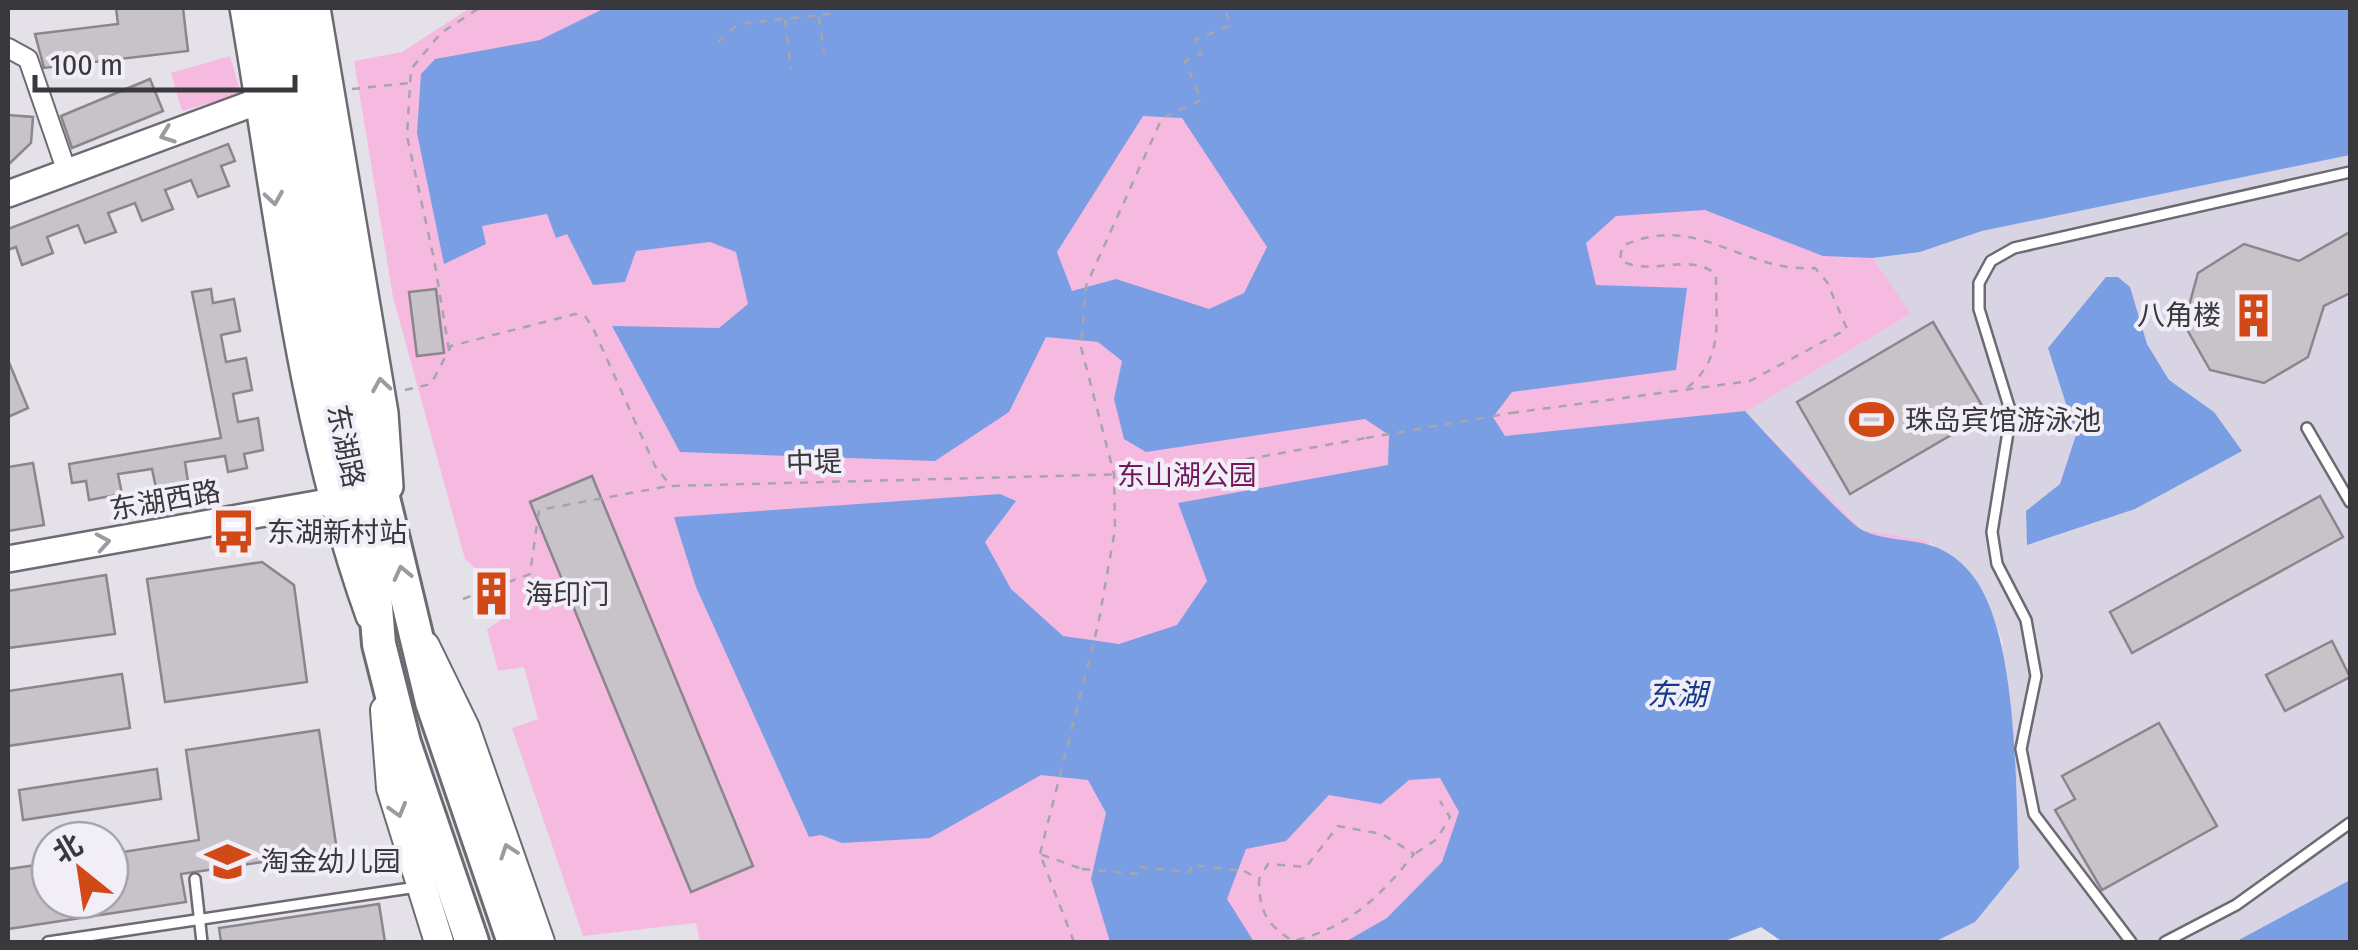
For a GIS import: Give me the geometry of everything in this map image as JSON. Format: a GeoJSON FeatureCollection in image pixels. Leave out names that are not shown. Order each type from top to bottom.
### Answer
{"type":"FeatureCollection","features":[{"type":"Feature","properties":{"kind":"highway","name":"东湖路"},"geometry":{"type":"LineString","coordinates":[[266,8],[437,716],[514,942]]}},
{"type":"Feature","properties":{"kind":"highway","name":"东湖路"},"geometry":{"type":"LineString","coordinates":[[293,8],[314,211],[373,570],[379,644],[434,882],[472,942]]}},
{"type":"Feature","properties":{"kind":"main road"},"geometry":{"type":"LineString","coordinates":[[243,8],[289,294],[333,501],[379,644]]}},
{"type":"Feature","properties":{"kind":"main road"},"geometry":{"type":"LineString","coordinates":[[317,8],[386,414],[389,517]]}},
{"type":"Feature","properties":{"kind":"main road"},"geometry":{"type":"LineString","coordinates":[[8,194],[259,101]]}},
{"type":"Feature","properties":{"kind":"main road","name":"东湖西路"},"geometry":{"type":"LineString","coordinates":[[8,559],[333,501]]}},
{"type":"Feature","properties":{"kind":"main road"},"geometry":{"type":"LineString","coordinates":[[416,629],[465,728],[540,942]]}},
{"type":"Feature","properties":{"kind":"main road"},"geometry":{"type":"LineString","coordinates":[[434,882],[439,942]]}},
{"type":"Feature","properties":{"kind":"street"},"geometry":{"type":"LineString","coordinates":[[8,48],[28,59],[68,174]]}},
{"type":"Feature","properties":{"kind":"lane"},"geometry":{"type":"LineString","coordinates":[[2131,942],[2034,814],[2022,749],[2036,676],[2026,620],[1998,564],[1992,532],[2010,412],[1979,309],[1979,284],[1991,261],[2014,248],[2350,172]]}},
{"type":"Feature","properties":{"kind":"lane"},"geometry":{"type":"LineString","coordinates":[[2307,428],[2350,502]]}},
{"type":"Feature","properties":{"kind":"lane"},"geometry":{"type":"LineString","coordinates":[[2165,942],[2236,905],[2350,823]]}},
{"type":"Feature","properties":{"kind":"lane"},"geometry":{"type":"LineString","coordinates":[[195,879],[202,942]]}},
{"type":"Feature","properties":{"kind":"lane"},"geometry":{"type":"LineString","coordinates":[[48,942],[434,882]]}},
{"type":"Feature","properties":{"kind":"path"},"geometry":{"type":"LineString","coordinates":[[449,352],[434,259],[406,136],[410,83],[412,69],[441,33],[479,8]]}},
{"type":"Feature","properties":{"kind":"path"},"geometry":{"type":"LineString","coordinates":[[1074,942],[1040,854],[1098,625],[1115,530],[1114,474],[1081,347],[1086,286],[1162,118],[1201,100],[1185,62],[1201,54],[1195,40],[1231,24],[1225,10],[1231,8]]}},
{"type":"Feature","properties":{"kind":"path"},"geometry":{"type":"LineString","coordinates":[[718,42],[738,24],[838,14]]}},
{"type":"Feature","properties":{"kind":"path"},"geometry":{"type":"LineString","coordinates":[[819,15],[824,52]]}},
{"type":"Feature","properties":{"kind":"path"},"geometry":{"type":"LineString","coordinates":[[785,19],[791,70]]}},
{"type":"Feature","properties":{"kind":"path"},"geometry":{"type":"LineString","coordinates":[[332,93],[410,83]]}},
{"type":"Feature","properties":{"kind":"path","name":"中堤"},"geometry":{"type":"LineString","coordinates":[[463,599],[530,574],[538,510],[671,486],[1169,473],[1512,414],[1750,381],[1847,329],[1827,282],[1815,268],[1787,270],[1693,236],[1644,236],[1622,246],[1620,260],[1632,267],[1688,261],[1716,274],[1715,352],[1706,372],[1687,388]]}},
{"type":"Feature","properties":{"kind":"path"},"geometry":{"type":"LineString","coordinates":[[394,393],[431,384],[451,346],[575,314],[585,316],[655,466],[671,486]]}},
{"type":"Feature","properties":{"kind":"path"},"geometry":{"type":"LineString","coordinates":[[1414,854],[1382,834],[1338,826],[1306,867],[1268,864],[1258,879],[1259,904],[1271,928],[1293,941],[1331,932],[1383,891],[1414,854],[1437,839],[1450,817],[1440,801]]}},
{"type":"Feature","properties":{"kind":"path"},"geometry":{"type":"LineString","coordinates":[[1040,854],[1082,869],[1138,874],[1139,866],[1190,872],[1191,866],[1244,871],[1258,879]]}},
{"type":"Feature","properties":{"kind":"shaded area"},"geometry":{"type":"Polygon","coordinates":[[[2350,155],[2350,880],[2235,942],[1934,942],[1975,921],[2003,642],[1984,592],[1929,541],[1862,530],[1745,411],[1910,315],[1873,258],[1920,252],[1982,231],[2350,155]]]}},
{"type":"Feature","properties":{"kind":"green space","name":"东湖"},"geometry":{"type":"Polygon","coordinates":[[[470,8],[1731,8],[1873,258],[1911,314],[1745,412],[1862,530],[1929,541],[1975,922],[1934,942],[1783,942],[1761,927],[1722,942],[700,942],[696,923],[583,936],[512,728],[538,719],[524,667],[498,671],[487,629],[504,618],[500,592],[465,559],[393,297],[354,61],[402,52],[470,8]]]}},
{"type":"Feature","properties":{"kind":"green space"},"geometry":{"type":"Polygon","coordinates":[[[230,56],[241,94],[182,111],[171,73],[230,56]]]}},
{"type":"Feature","properties":{"kind":"water","name":"东湖"},"geometry":{"type":"Polygon","coordinates":[[[605,8],[2350,8],[2350,155],[1982,231],[1920,252],[1873,258],[1823,256],[1705,210],[1616,216],[1586,243],[1596,285],[1687,288],[1676,370],[1512,392],[1493,417],[1505,436],[1745,411],[1824,495],[1864,531],[1930,545],[1968,570],[1985,596],[2006,669],[2015,755],[2019,868],[1975,922],[1934,942],[1783,942],[1761,927],[1722,942],[1345,942],[1387,918],[1442,862],[1459,812],[1440,778],[1409,780],[1381,804],[1329,795],[1286,841],[1246,849],[1227,899],[1254,942],[1110,942],[1091,879],[1106,813],[1088,780],[1041,775],[930,838],[842,843],[821,835],[809,837],[696,587],[674,517],[1000,494],[1016,501],[985,542],[1011,589],[1063,636],[1119,644],[1177,625],[1207,581],[1178,503],[1388,465],[1389,435],[1365,419],[1146,452],[1124,439],[1114,399],[1122,361],[1098,342],[1046,337],[1009,412],[935,461],[680,452],[612,326],[719,328],[748,304],[736,252],[710,242],[636,251],[625,282],[593,285],[567,234],[556,238],[547,214],[482,226],[486,244],[444,264],[417,133],[421,74],[435,59],[540,40],[605,8]],[[1143,116],[1057,252],[1072,291],[1116,279],[1209,309],[1244,293],[1267,247],[1182,118],[1143,116]]]}},
{"type":"Feature","properties":{"kind":"water"},"geometry":{"type":"Polygon","coordinates":[[[2106,277],[2118,277],[2130,287],[2147,344],[2169,380],[2214,412],[2242,451],[2135,509],[2027,545],[2026,511],[2060,484],[2076,435],[2048,348],[2106,277]]]}},
{"type":"Feature","properties":{"kind":"water"},"geometry":{"type":"Polygon","coordinates":[[[2350,880],[2350,942],[2235,942],[2350,880]]]}},
{"type":"Feature","properties":{"kind":"building"},"geometry":{"type":"Polygon","coordinates":[[[116,8],[183,8],[188,51],[44,68],[35,34],[118,24],[116,8]]]}},
{"type":"Feature","properties":{"kind":"building"},"geometry":{"type":"Polygon","coordinates":[[[150,79],[163,111],[72,148],[61,116],[150,79]]]}},
{"type":"Feature","properties":{"kind":"building"},"geometry":{"type":"Polygon","coordinates":[[[8,115],[33,117],[31,143],[8,165],[8,115]]]}},
{"type":"Feature","properties":{"kind":"building"},"geometry":{"type":"Polygon","coordinates":[[[228,144],[235,161],[221,166],[229,186],[198,197],[191,180],[165,190],[173,209],[142,221],[135,203],[108,213],[116,232],[85,243],[78,225],[47,237],[53,253],[22,265],[16,247],[8,250],[8,229],[228,144]]]}},
{"type":"Feature","properties":{"kind":"building","name":"八角楼"},"geometry":{"type":"Polygon","coordinates":[[[2350,232],[2350,293],[2324,306],[2308,357],[2264,383],[2210,370],[2184,324],[2198,273],[2244,244],[2299,261],[2350,232]]]}},
{"type":"Feature","properties":{"kind":"building"},"geometry":{"type":"Polygon","coordinates":[[[211,289],[213,303],[234,299],[240,331],[221,335],[226,362],[246,358],[252,390],[233,394],[238,422],[258,418],[263,450],[244,454],[247,468],[228,472],[225,456],[185,462],[188,482],[156,488],[152,469],[118,474],[122,494],[89,500],[86,481],[72,483],[69,464],[221,438],[192,292],[211,289]]]}},
{"type":"Feature","properties":{"kind":"building"},"geometry":{"type":"Polygon","coordinates":[[[436,289],[444,353],[417,356],[409,292],[436,289]]]}},
{"type":"Feature","properties":{"kind":"building"},"geometry":{"type":"Polygon","coordinates":[[[1933,322],[1987,414],[1850,494],[1797,402],[1933,322]]]}},
{"type":"Feature","properties":{"kind":"building"},"geometry":{"type":"Polygon","coordinates":[[[8,360],[28,408],[8,417],[8,360]]]}},
{"type":"Feature","properties":{"kind":"building"},"geometry":{"type":"Polygon","coordinates":[[[33,463],[44,525],[8,531],[8,467],[33,463]]]}},
{"type":"Feature","properties":{"kind":"building"},"geometry":{"type":"Polygon","coordinates":[[[592,476],[753,866],[691,892],[530,502],[592,476]]]}},
{"type":"Feature","properties":{"kind":"building"},"geometry":{"type":"Polygon","coordinates":[[[2320,496],[2343,537],[2132,653],[2110,612],[2320,496]]]}},
{"type":"Feature","properties":{"kind":"building"},"geometry":{"type":"Polygon","coordinates":[[[262,562],[294,585],[307,682],[165,702],[147,579],[262,562]]]}},
{"type":"Feature","properties":{"kind":"building"},"geometry":{"type":"Polygon","coordinates":[[[106,575],[115,634],[8,648],[8,591],[106,575]]]}},
{"type":"Feature","properties":{"kind":"building"},"geometry":{"type":"Polygon","coordinates":[[[2332,641],[2350,677],[2285,711],[2266,675],[2332,641]]]}},
{"type":"Feature","properties":{"kind":"building"},"geometry":{"type":"Polygon","coordinates":[[[122,674],[130,728],[8,746],[8,691],[122,674]]]}},
{"type":"Feature","properties":{"kind":"building"},"geometry":{"type":"Polygon","coordinates":[[[2159,723],[2217,826],[2102,890],[2055,810],[2075,799],[2062,776],[2159,723]]]}},
{"type":"Feature","properties":{"kind":"building"},"geometry":{"type":"Polygon","coordinates":[[[319,730],[337,851],[181,874],[186,902],[130,910],[130,851],[199,840],[186,750],[319,730]]]}},
{"type":"Feature","properties":{"kind":"building"},"geometry":{"type":"Polygon","coordinates":[[[157,769],[161,799],[23,820],[19,790],[157,769]]]}},
{"type":"Feature","properties":{"kind":"building"},"geometry":{"type":"Polygon","coordinates":[[[30,866],[30,920],[67,920],[8,929],[8,869],[30,866]]]}},
{"type":"Feature","properties":{"kind":"building"},"geometry":{"type":"Polygon","coordinates":[[[379,904],[385,942],[221,942],[219,928],[379,904]]]}},
{"type":"Feature","properties":{"kind":"place","name":"八角楼"},"geometry":{"type":"Point","coordinates":[2254,315]}},
{"type":"Feature","properties":{"kind":"place","name":"珠岛宾馆游泳池"},"geometry":{"type":"Point","coordinates":[1872,420]}},
{"type":"Feature","properties":{"kind":"place","name":"东湖新村站"},"geometry":{"type":"Point","coordinates":[234,532]}},
{"type":"Feature","properties":{"kind":"place","name":"海印门"},"geometry":{"type":"Point","coordinates":[492,594]}},
{"type":"Feature","properties":{"kind":"place","name":"淘金幼儿园"},"geometry":{"type":"Point","coordinates":[228,861]}},
{"type":"Feature","properties":{"kind":"park label","name":"东山湖公园"},"geometry":{"type":"Point","coordinates":[1187,475]}}]}
